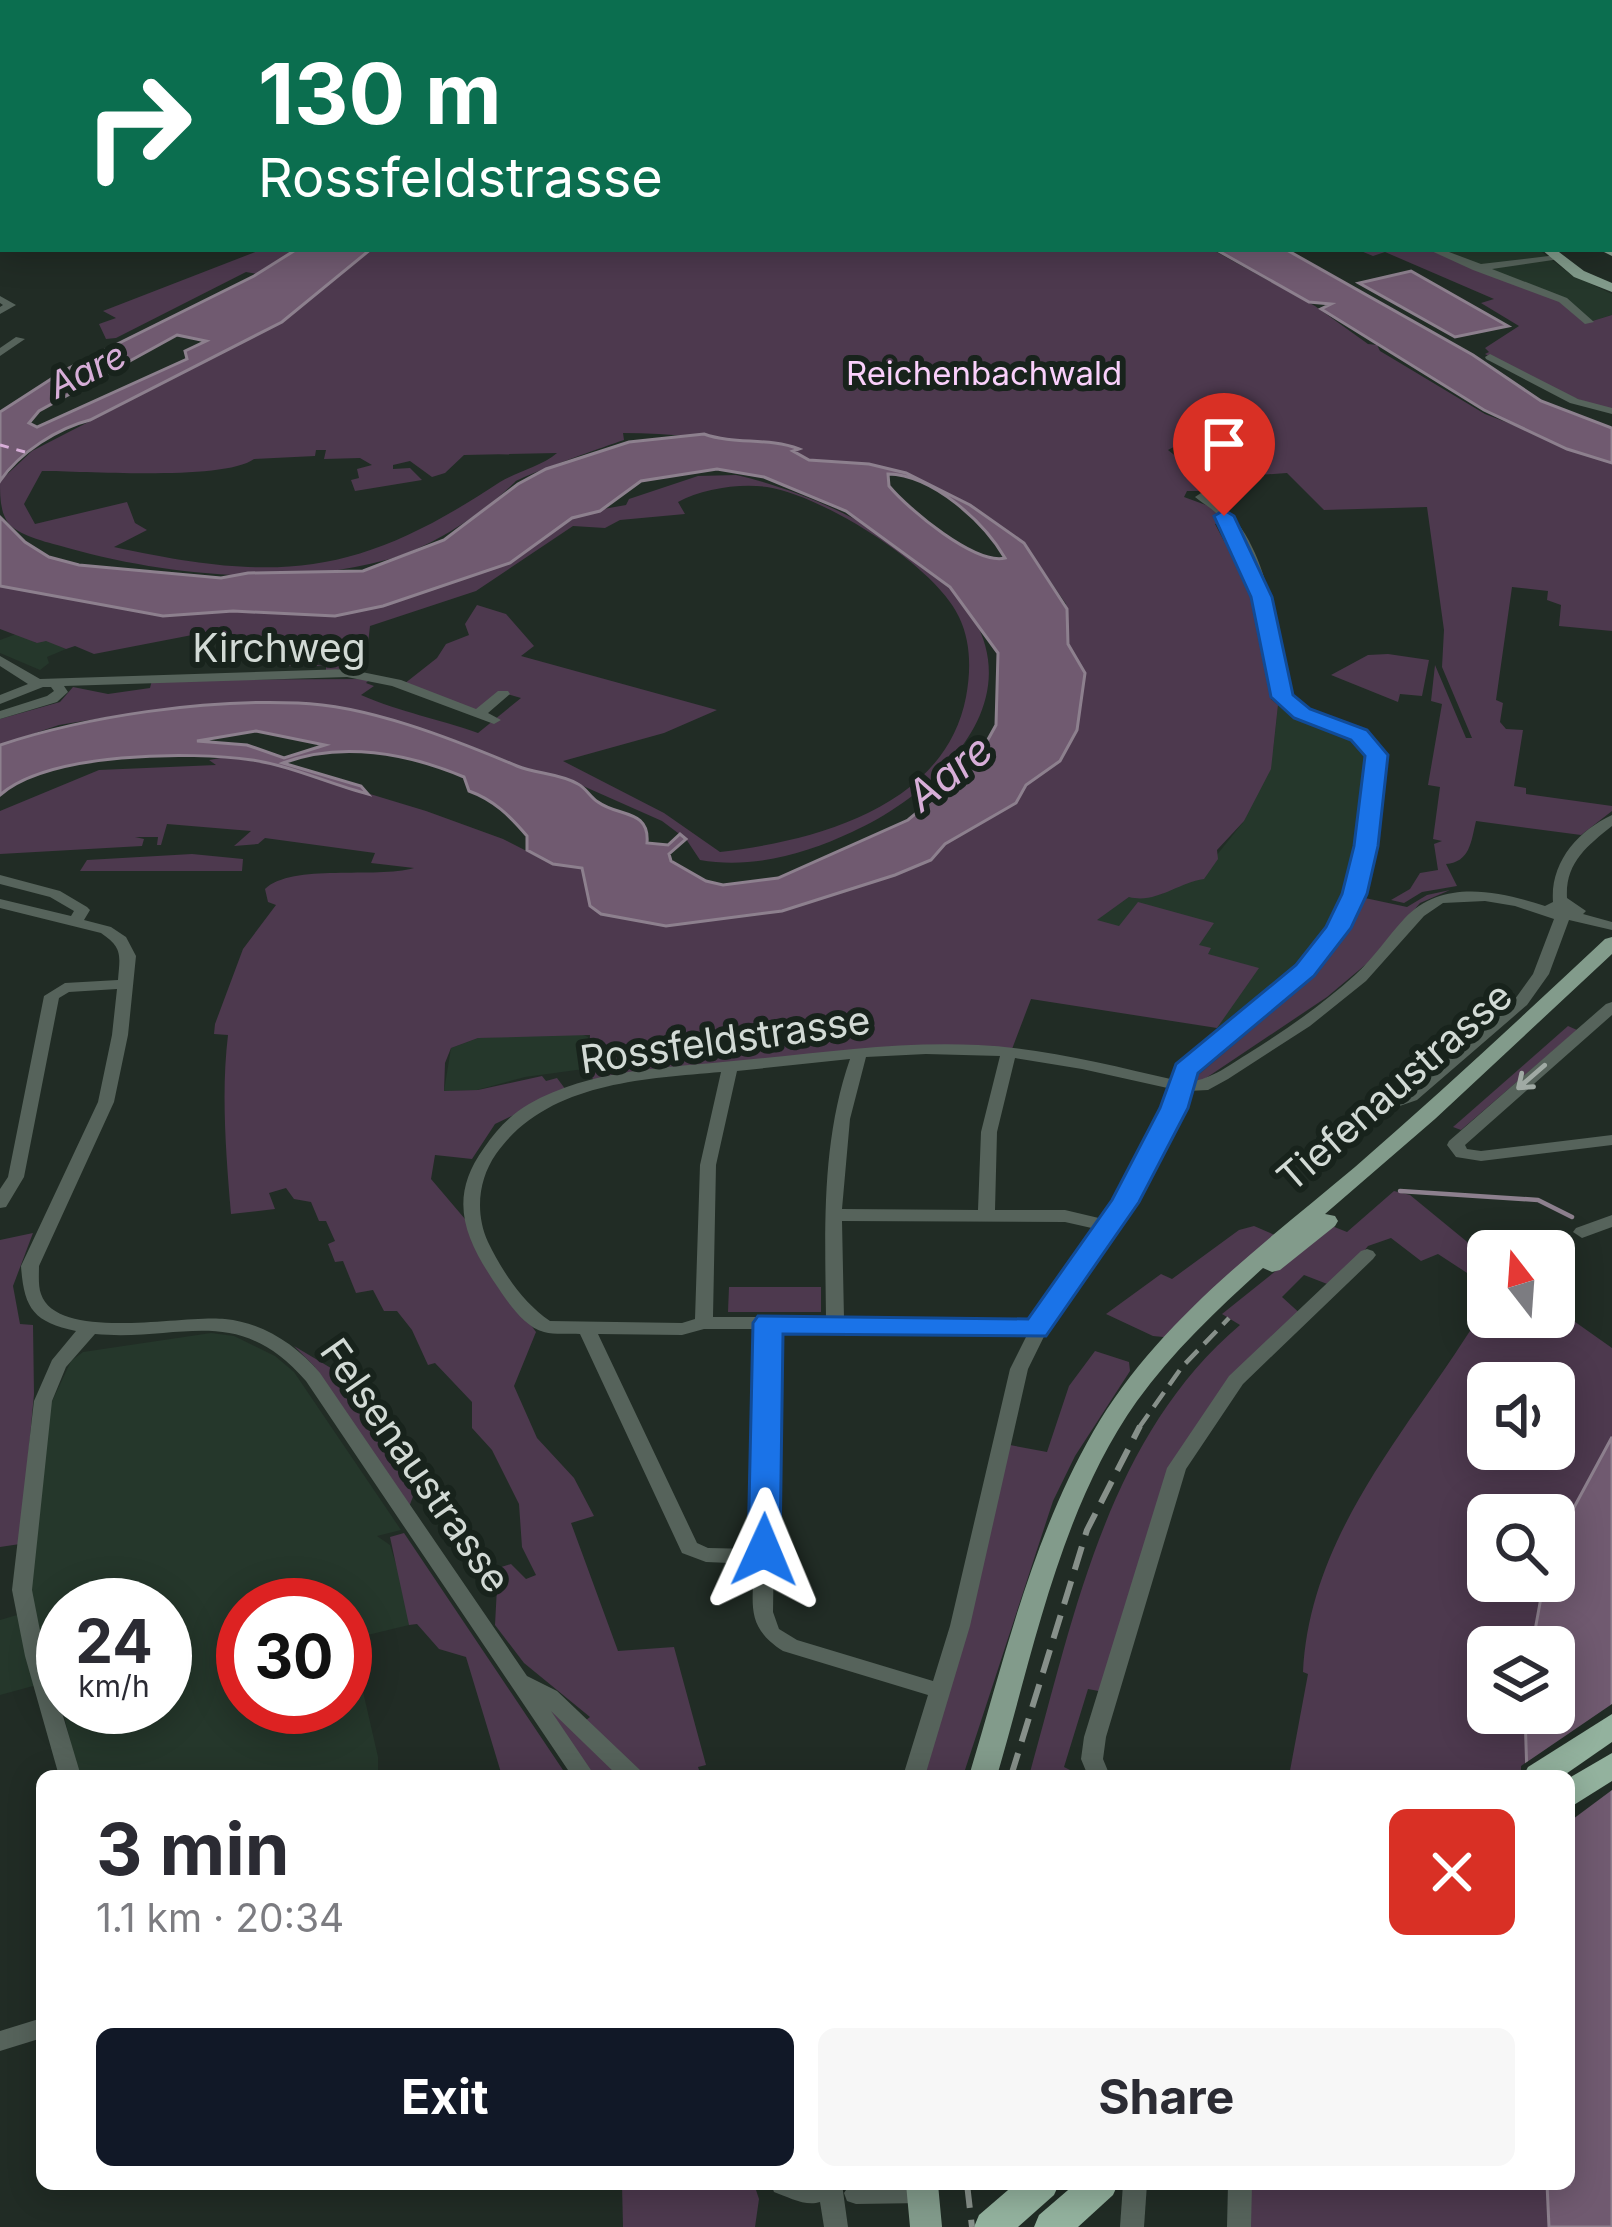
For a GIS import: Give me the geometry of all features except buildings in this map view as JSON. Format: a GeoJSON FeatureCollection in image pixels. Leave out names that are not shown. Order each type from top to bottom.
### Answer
{"type":"FeatureCollection","features":[{"type":"Feature","properties":{"kind":"highway"},"geometry":{"type":"LineString","coordinates":[[1548,1770],[1612,1726]]}},
{"type":"Feature","properties":{"kind":"highway"},"geometry":{"type":"LineString","coordinates":[[1575,1792],[1612,1766]]}},
{"type":"Feature","properties":{"kind":"highway"},"geometry":{"type":"LineString","coordinates":[[992,2227],[1034,2190]]}},
{"type":"Feature","properties":{"kind":"highway"},"geometry":{"type":"LineString","coordinates":[[1052,2227],[1093,2190]]}},
{"type":"Feature","properties":{"kind":"main road"},"geometry":{"type":"LineString","coordinates":[[1550,253],[1612,288]]}},
{"type":"Feature","properties":{"kind":"main road","name":"Tiefenaustrasse"},"geometry":{"type":"LineString","coordinates":[[985,1770],[1057,1540],[1089,1463],[1118,1412],[1153,1366],[1229,1288],[1482,1069],[1611,929]]}},
{"type":"Feature","properties":{"kind":"main road","name":"Tiefenaustrasse"},"geometry":{"type":"LineString","coordinates":[[1229,1288],[1294,1251],[1519,1053],[1612,962]]}},
{"type":"Feature","properties":{"kind":"main road"},"geometry":{"type":"LineString","coordinates":[[922,2190],[926,2227]]}},
{"type":"Feature","properties":{"kind":"street"},"geometry":{"type":"LineString","coordinates":[[1439,252],[1563,300],[1589,322]]}},
{"type":"Feature","properties":{"kind":"street"},"geometry":{"type":"LineString","coordinates":[[1475,268],[1550,253]]}},
{"type":"Feature","properties":{"kind":"street"},"geometry":{"type":"LineString","coordinates":[[0,299],[11,305],[0,311]]}},
{"type":"Feature","properties":{"kind":"street"},"geometry":{"type":"LineString","coordinates":[[0,332],[20,339],[0,353]]}},
{"type":"Feature","properties":{"kind":"street"},"geometry":{"type":"LineString","coordinates":[[1490,357],[1574,401],[1612,411]]}},
{"type":"Feature","properties":{"kind":"street"},"geometry":{"type":"LineString","coordinates":[[916,1770],[941,1691],[1019,1370],[1036,1329],[1108,1226],[1162,1131],[1191,1064],[1294,982],[1338,928],[1362,870],[1377,759],[1359,735],[1302,714],[1286,703],[1266,613],[1244,549],[1218,506],[1201,496]]}},
{"type":"Feature","properties":{"kind":"street"},"geometry":{"type":"LineString","coordinates":[[0,660],[38,684],[57,686],[61,692],[0,715]]}},
{"type":"Feature","properties":{"kind":"street","name":"Kirchweg"},"geometry":{"type":"LineString","coordinates":[[57,686],[115,678],[214,680],[347,673],[396,683],[494,721]]}},
{"type":"Feature","properties":{"kind":"street"},"geometry":{"type":"LineString","coordinates":[[0,700],[38,684]]}},
{"type":"Feature","properties":{"kind":"street"},"geometry":{"type":"LineString","coordinates":[[478,714],[503,694]]}},
{"type":"Feature","properties":{"kind":"street"},"geometry":{"type":"LineString","coordinates":[[1391,1104],[1411,1096],[1521,1002],[1541,974],[1564,911],[1559,880],[1566,859],[1612,819]]}},
{"type":"Feature","properties":{"kind":"street"},"geometry":{"type":"LineString","coordinates":[[0,879],[71,901],[82,910],[76,920]]}},
{"type":"Feature","properties":{"kind":"street"},"geometry":{"type":"LineString","coordinates":[[1181,1086],[1212,1081],[1334,1000],[1378,962],[1430,903],[1476,896],[1564,911],[1611,929]]}},
{"type":"Feature","properties":{"kind":"street"},"geometry":{"type":"LineString","coordinates":[[0,903],[106,929],[121,940],[128,956],[106,1102],[29,1273],[31,1295],[39,1305],[64,1324],[88,1330],[58,1364],[44,1401],[22,1590],[29,1633],[68,1770]]}},
{"type":"Feature","properties":{"kind":"street"},"geometry":{"type":"LineString","coordinates":[[0,1203],[16,1177],[54,994],[65,988],[125,984]]}},
{"type":"Feature","properties":{"kind":"street"},"geometry":{"type":"LineString","coordinates":[[1612,1007],[1456,1142],[1458,1150],[1481,1156],[1612,1140]]}},
{"type":"Feature","properties":{"kind":"street","name":"Rossfeldstrasse"},"geometry":{"type":"LineString","coordinates":[[1036,1329],[856,1328],[835,1323],[587,1328],[536,1323],[488,1258],[472,1218],[474,1185],[485,1157],[518,1120],[575,1090],[632,1077],[937,1048],[1009,1052],[1181,1086]]}},
{"type":"Feature","properties":{"kind":"street"},"geometry":{"type":"LineString","coordinates":[[835,1323],[838,1119],[860,1052]]}},
{"type":"Feature","properties":{"kind":"street"},"geometry":{"type":"LineString","coordinates":[[987,1215],[984,1154],[988,1114],[1009,1052]]}},
{"type":"Feature","properties":{"kind":"street"},"geometry":{"type":"LineString","coordinates":[[704,1323],[708,1165],[730,1067]]}},
{"type":"Feature","properties":{"kind":"street"},"geometry":{"type":"LineString","coordinates":[[834,1215],[1076,1216],[1108,1226]]}},
{"type":"Feature","properties":{"kind":"street"},"geometry":{"type":"LineString","coordinates":[[1582,1232],[1612,1221]]}},
{"type":"Feature","properties":{"kind":"street"},"geometry":{"type":"LineString","coordinates":[[1097,1770],[1092,1759],[1095,1737],[1177,1468],[1236,1380],[1367,1255]]}},
{"type":"Feature","properties":{"kind":"street"},"geometry":{"type":"LineString","coordinates":[[768,1323],[764,1618],[777,1639],[941,1691]]}},
{"type":"Feature","properties":{"kind":"street","name":"Felsenaustrasse"},"geometry":{"type":"LineString","coordinates":[[88,1330],[221,1324],[269,1338],[292,1354],[313,1377],[580,1770]]}},
{"type":"Feature","properties":{"kind":"street"},"geometry":{"type":"LineString","coordinates":[[587,1328],[689,1548],[706,1556],[764,1557]]}},
{"type":"Feature","properties":{"kind":"street"},"geometry":{"type":"LineString","coordinates":[[518,1681],[550,1697],[626,1770]]}},
{"type":"Feature","properties":{"kind":"street"},"geometry":{"type":"LineString","coordinates":[[0,2041],[36,2030]]}},
{"type":"Feature","properties":{"kind":"street"},"geometry":{"type":"LineString","coordinates":[[821,2190],[836,2227]]}},
{"type":"Feature","properties":{"kind":"street"},"geometry":{"type":"LineString","coordinates":[[856,2194],[900,2190]]}},
{"type":"Feature","properties":{"kind":"street"},"geometry":{"type":"LineString","coordinates":[[1132,2227],[1135,2190]]}},
{"type":"Feature","properties":{"kind":"street"},"geometry":{"type":"LineString","coordinates":[[1239,2227],[1240,2190]]}},
{"type":"Feature","properties":{"kind":"shaded area"},"geometry":{"type":"Polygon","coordinates":[[[1438,252],[1542,252],[1570,274],[1612,294],[1612,315],[1589,322],[1438,252]]]}},
{"type":"Feature","properties":{"kind":"shaded area"},"geometry":{"type":"Polygon","coordinates":[[[19,633],[36,643],[46,640],[66,649],[47,657],[49,663],[40,670],[0,653],[0,640],[19,633]]]}},
{"type":"Feature","properties":{"kind":"shaded area"},"geometry":{"type":"Polygon","coordinates":[[[1278,705],[1371,745],[1367,836],[1358,836],[1345,892],[1315,946],[1286,979],[1223,1030],[1200,1023],[1096,920],[1129,897],[1162,894],[1216,856],[1244,821],[1273,751],[1278,705]]]}},
{"type":"Feature","properties":{"kind":"shaded area"},"geometry":{"type":"Polygon","coordinates":[[[579,1033],[588,1037],[584,1069],[477,1090],[444,1091],[451,1048],[478,1038],[579,1033]]]}},
{"type":"Feature","properties":{"kind":"shaded area"},"geometry":{"type":"Polygon","coordinates":[[[211,1333],[234,1336],[275,1356],[294,1372],[401,1530],[377,1536],[390,1545],[409,1625],[372,1634],[372,1578],[216,1578],[216,1734],[372,1731],[378,1770],[78,1770],[68,1734],[192,1734],[192,1578],[36,1578],[36,1685],[0,1695],[0,1620],[34,1610],[30,1589],[49,1408],[71,1361],[83,1352],[211,1333]]]}},
{"type":"Feature","properties":{"kind":"green space"},"geometry":{"type":"Polygon","coordinates":[[[255,252],[292,252],[257,274],[246,272],[116,338],[106,339],[99,324],[116,318],[103,311],[255,252]]]}},
{"type":"Feature","properties":{"kind":"green space","name":"Reichenbachwald"},"geometry":{"type":"Polygon","coordinates":[[[367,252],[1216,252],[1315,306],[1368,344],[1377,345],[1485,414],[1612,463],[1612,631],[1559,626],[1561,605],[1547,600],[1548,591],[1512,587],[1496,700],[1503,703],[1500,722],[1506,729],[1523,730],[1514,786],[1526,788],[1526,794],[1612,806],[1612,811],[1581,835],[1476,821],[1465,855],[1446,864],[1457,886],[1422,892],[1404,903],[1391,900],[1410,889],[1420,873],[1438,870],[1434,844],[1442,841],[1433,839],[1440,787],[1428,785],[1442,704],[1431,701],[1435,665],[1466,738],[1472,738],[1442,667],[1444,630],[1427,507],[1324,510],[1287,473],[1257,475],[1253,470],[1264,466],[1189,439],[1168,450],[1213,486],[1210,491],[1187,491],[1184,497],[1214,508],[1224,522],[1215,524],[1224,541],[1234,541],[1252,584],[1266,638],[1260,639],[1271,699],[1278,705],[1271,769],[1244,821],[1217,850],[1218,859],[1204,879],[1148,898],[1129,897],[1097,920],[1119,926],[1138,902],[1214,923],[1199,945],[1211,948],[1208,954],[1259,968],[1217,1028],[1031,999],[1012,1049],[974,1046],[594,1081],[588,1070],[590,1035],[478,1038],[451,1048],[444,1091],[478,1090],[542,1076],[546,1081],[557,1078],[566,1090],[495,1124],[472,1159],[435,1155],[431,1179],[465,1219],[484,1260],[536,1332],[514,1386],[537,1438],[574,1478],[594,1516],[571,1523],[618,1651],[674,1647],[706,1765],[699,1770],[580,1770],[519,1680],[581,1724],[590,1717],[524,1663],[495,1625],[498,1568],[511,1564],[526,1579],[536,1575],[522,1547],[519,1504],[492,1450],[472,1428],[472,1402],[435,1363],[428,1365],[397,1311],[384,1311],[373,1290],[356,1293],[343,1261],[335,1262],[328,1244],[335,1241],[311,1202],[294,1199],[286,1188],[269,1193],[275,1209],[231,1214],[225,1101],[228,1035],[214,1034],[215,1024],[243,949],[276,905],[268,902],[265,889],[294,876],[414,868],[371,863],[375,853],[265,838],[258,844],[234,846],[251,831],[167,824],[161,845],[157,845],[158,837],[135,837],[144,839],[142,846],[0,854],[0,811],[99,770],[216,765],[209,760],[226,757],[271,764],[426,811],[503,839],[552,864],[582,868],[601,914],[816,901],[930,860],[945,844],[1016,803],[1026,785],[1060,761],[1077,730],[1085,673],[1068,644],[1066,604],[1024,543],[970,505],[906,473],[869,464],[809,460],[796,449],[623,433],[624,440],[515,482],[474,516],[421,547],[347,568],[267,575],[186,571],[106,558],[14,529],[2,510],[0,481],[32,451],[282,322],[367,252]],[[316,450],[315,456],[254,459],[214,470],[42,471],[24,504],[35,524],[127,502],[135,523],[147,530],[114,547],[224,565],[316,564],[403,537],[557,453],[464,455],[445,473],[432,477],[410,461],[393,465],[393,469],[410,468],[422,480],[355,491],[351,480],[359,478],[357,469],[372,465],[360,458],[324,459],[326,450],[316,450]]]}},
{"type":"Feature","properties":{"kind":"green space"},"geometry":{"type":"Polygon","coordinates":[[[1385,252],[1440,252],[1563,300],[1589,322],[1612,315],[1612,411],[1546,388],[1485,354],[1489,352],[1485,348],[1519,326],[1481,303],[1494,299],[1385,252]]]}},
{"type":"Feature","properties":{"kind":"green space"},"geometry":{"type":"Polygon","coordinates":[[[736,475],[835,509],[902,547],[955,593],[974,619],[987,653],[988,687],[961,748],[938,774],[881,817],[816,847],[759,861],[700,860],[686,839],[662,821],[565,778],[518,767],[458,741],[299,702],[114,716],[59,725],[0,745],[0,719],[60,702],[73,687],[108,694],[150,688],[152,680],[370,679],[366,683],[374,686],[361,695],[478,733],[521,698],[500,692],[478,711],[404,684],[437,658],[446,644],[469,635],[465,624],[477,605],[506,614],[534,646],[521,656],[717,710],[664,733],[563,761],[664,813],[720,852],[834,827],[871,812],[932,766],[953,735],[966,697],[966,636],[946,597],[903,556],[846,518],[767,487],[698,494],[678,502],[685,514],[620,520],[605,528],[573,526],[476,591],[370,626],[366,661],[326,673],[326,661],[306,663],[323,666],[285,666],[292,663],[284,662],[276,649],[280,638],[241,637],[218,630],[94,654],[75,646],[66,649],[46,641],[37,643],[0,629],[0,586],[163,616],[233,611],[336,616],[510,563],[581,513],[626,505],[629,499],[698,476],[736,475]]]}},
{"type":"Feature","properties":{"kind":"green space"},"geometry":{"type":"Polygon","coordinates":[[[1368,655],[1429,660],[1422,696],[1400,694],[1398,702],[1331,675],[1368,655]]]}},
{"type":"Feature","properties":{"kind":"green space"},"geometry":{"type":"Polygon","coordinates":[[[192,854],[243,859],[242,871],[80,871],[87,860],[192,854]]]}},
{"type":"Feature","properties":{"kind":"green space"},"geometry":{"type":"Polygon","coordinates":[[[1450,890],[1420,903],[1371,960],[1327,997],[1203,1080],[1192,1080],[1316,975],[1349,931],[1365,898],[1407,907],[1427,895],[1450,890]]]}},
{"type":"Feature","properties":{"kind":"green space"},"geometry":{"type":"Polygon","coordinates":[[[1568,1026],[1577,1030],[1461,1130],[1453,1127],[1568,1026]]]}},
{"type":"Feature","properties":{"kind":"green space"},"geometry":{"type":"Polygon","coordinates":[[[1394,1191],[1410,1195],[1467,1242],[1467,1273],[1438,1254],[1421,1261],[1391,1238],[1368,1246],[1335,1287],[1304,1275],[1282,1297],[1304,1317],[1254,1361],[1176,1468],[1109,1693],[1088,1689],[1064,1767],[1070,1770],[1031,1770],[1080,1593],[1102,1533],[1157,1421],[1195,1370],[1240,1325],[1222,1314],[1332,1226],[1347,1232],[1394,1191]]]}},
{"type":"Feature","properties":{"kind":"green space"},"geometry":{"type":"Polygon","coordinates":[[[1254,1226],[1277,1236],[1183,1339],[1153,1336],[1106,1314],[1161,1274],[1172,1279],[1239,1230],[1254,1226]]]}},
{"type":"Feature","properties":{"kind":"green space"},"geometry":{"type":"Polygon","coordinates":[[[33,1233],[13,1286],[20,1324],[33,1325],[34,1394],[20,1544],[0,1547],[0,1240],[33,1233]]]}},
{"type":"Feature","properties":{"kind":"green space"},"geometry":{"type":"Polygon","coordinates":[[[729,1287],[821,1287],[821,1312],[728,1312],[729,1287]]]}},
{"type":"Feature","properties":{"kind":"green space"},"geometry":{"type":"Polygon","coordinates":[[[1575,1322],[1612,1348],[1612,1437],[1575,1508],[1575,1494],[1467,1494],[1467,1602],[1540,1602],[1536,1626],[1467,1626],[1467,1734],[1526,1734],[1527,1770],[1290,1770],[1308,1674],[1303,1672],[1310,1621],[1324,1573],[1344,1528],[1467,1334],[1467,1338],[1575,1338],[1575,1322]]]}},
{"type":"Feature","properties":{"kind":"green space"},"geometry":{"type":"Polygon","coordinates":[[[294,1346],[361,1386],[378,1421],[387,1419],[406,1470],[415,1471],[419,1481],[409,1507],[314,1366],[294,1346]]]}},
{"type":"Feature","properties":{"kind":"green space"},"geometry":{"type":"Polygon","coordinates":[[[1095,1351],[1129,1362],[1130,1371],[1075,1456],[1053,1501],[965,1770],[926,1770],[1010,1445],[1047,1452],[1069,1386],[1095,1351]]]}},
{"type":"Feature","properties":{"kind":"green space"},"geometry":{"type":"Polygon","coordinates":[[[404,1533],[563,1770],[500,1770],[466,1657],[439,1649],[417,1624],[409,1625],[390,1537],[404,1533]]]}},
{"type":"Feature","properties":{"kind":"green space"},"geometry":{"type":"Polygon","coordinates":[[[622,2190],[756,2190],[759,2199],[755,2227],[623,2227],[622,2190]]]}},
{"type":"Feature","properties":{"kind":"green space"},"geometry":{"type":"Polygon","coordinates":[[[1240,2190],[1547,2190],[1549,2227],[1239,2227],[1240,2190]]]}},
{"type":"Feature","properties":{"kind":"water","name":"Aare"},"geometry":{"type":"Polygon","coordinates":[[[292,252],[367,252],[282,322],[53,435],[18,460],[0,481],[0,412],[65,370],[254,276],[292,252]],[[177,335],[39,411],[29,423],[37,427],[187,359],[185,351],[206,341],[177,335]]]}},
{"type":"Feature","properties":{"kind":"water"},"geometry":{"type":"Polygon","coordinates":[[[1220,252],[1290,252],[1473,355],[1541,401],[1612,428],[1612,463],[1567,449],[1484,410],[1321,309],[1331,304],[1309,302],[1220,252]]]}},
{"type":"Feature","properties":{"kind":"water"},"geometry":{"type":"Polygon","coordinates":[[[1411,271],[1508,326],[1455,337],[1359,283],[1411,271]]]}},
{"type":"Feature","properties":{"kind":"water"},"geometry":{"type":"Polygon","coordinates":[[[704,434],[787,445],[809,460],[869,464],[906,473],[970,505],[1024,543],[1067,609],[1068,644],[1085,673],[1077,730],[1060,761],[1026,785],[1016,803],[945,844],[931,860],[782,911],[666,926],[601,914],[590,906],[582,868],[553,864],[527,850],[527,836],[501,809],[469,791],[464,777],[397,756],[351,751],[283,763],[361,786],[368,794],[267,763],[158,756],[51,770],[0,795],[0,745],[34,735],[186,707],[262,702],[325,705],[409,725],[524,769],[571,780],[606,807],[638,819],[647,832],[647,843],[668,845],[680,834],[686,839],[669,854],[671,861],[723,885],[778,878],[908,820],[954,782],[981,752],[996,725],[998,653],[950,587],[846,511],[764,477],[717,469],[641,481],[600,511],[572,518],[510,563],[383,606],[335,616],[233,611],[163,616],[0,586],[0,517],[49,557],[79,565],[221,578],[248,573],[363,571],[444,540],[518,484],[546,469],[629,442],[704,434]],[[888,474],[889,486],[926,521],[977,553],[1005,558],[956,503],[922,482],[888,474]],[[256,731],[197,741],[247,745],[284,758],[325,745],[256,731]]]}},
{"type":"Feature","properties":{"kind":"water"},"geometry":{"type":"Polygon","coordinates":[[[1612,1437],[1612,2227],[1549,2227],[1547,2190],[1575,2190],[1575,1770],[1527,1770],[1526,1734],[1575,1734],[1575,1626],[1536,1626],[1540,1602],[1575,1602],[1575,1506],[1612,1437]]]}},
{"type":"Feature","properties":{"kind":"pier"},"geometry":{"type":"Polygon","coordinates":[[[1612,1704],[1612,1790],[1575,1818],[1575,1770],[1521,1770],[1612,1704]]]}},
{"type":"Feature","properties":{"kind":"waterway"},"geometry":{"type":"LineString","coordinates":[[1400,1191],[1538,1200],[1572,1217]]}},
{"type":"Feature","properties":{"kind":"ferry route"},"geometry":{"type":"LineString","coordinates":[[0,445],[25,452]]}},
{"type":"Feature","properties":{"kind":"railway"},"geometry":{"type":"LineString","coordinates":[[1140,1427],[1182,1367],[1229,1318]]}},
{"type":"Feature","properties":{"kind":"railway"},"geometry":{"type":"LineString","coordinates":[[1013,1770],[1087,1530],[1140,1427]]}},
{"type":"Feature","properties":{"kind":"railway"},"geometry":{"type":"LineString","coordinates":[[968,2190],[972,2227]]}},
{"type":"Feature","properties":{"kind":"route"},"geometry":{"type":"LineString","coordinates":[[764,1550],[768,1323],[1036,1329],[1125,1202],[1174,1108],[1186,1070],[1305,971],[1327,945],[1355,894],[1366,846],[1376,755],[1359,735],[1302,714],[1282,697],[1262,597],[1244,549],[1224,516]]}}]}
